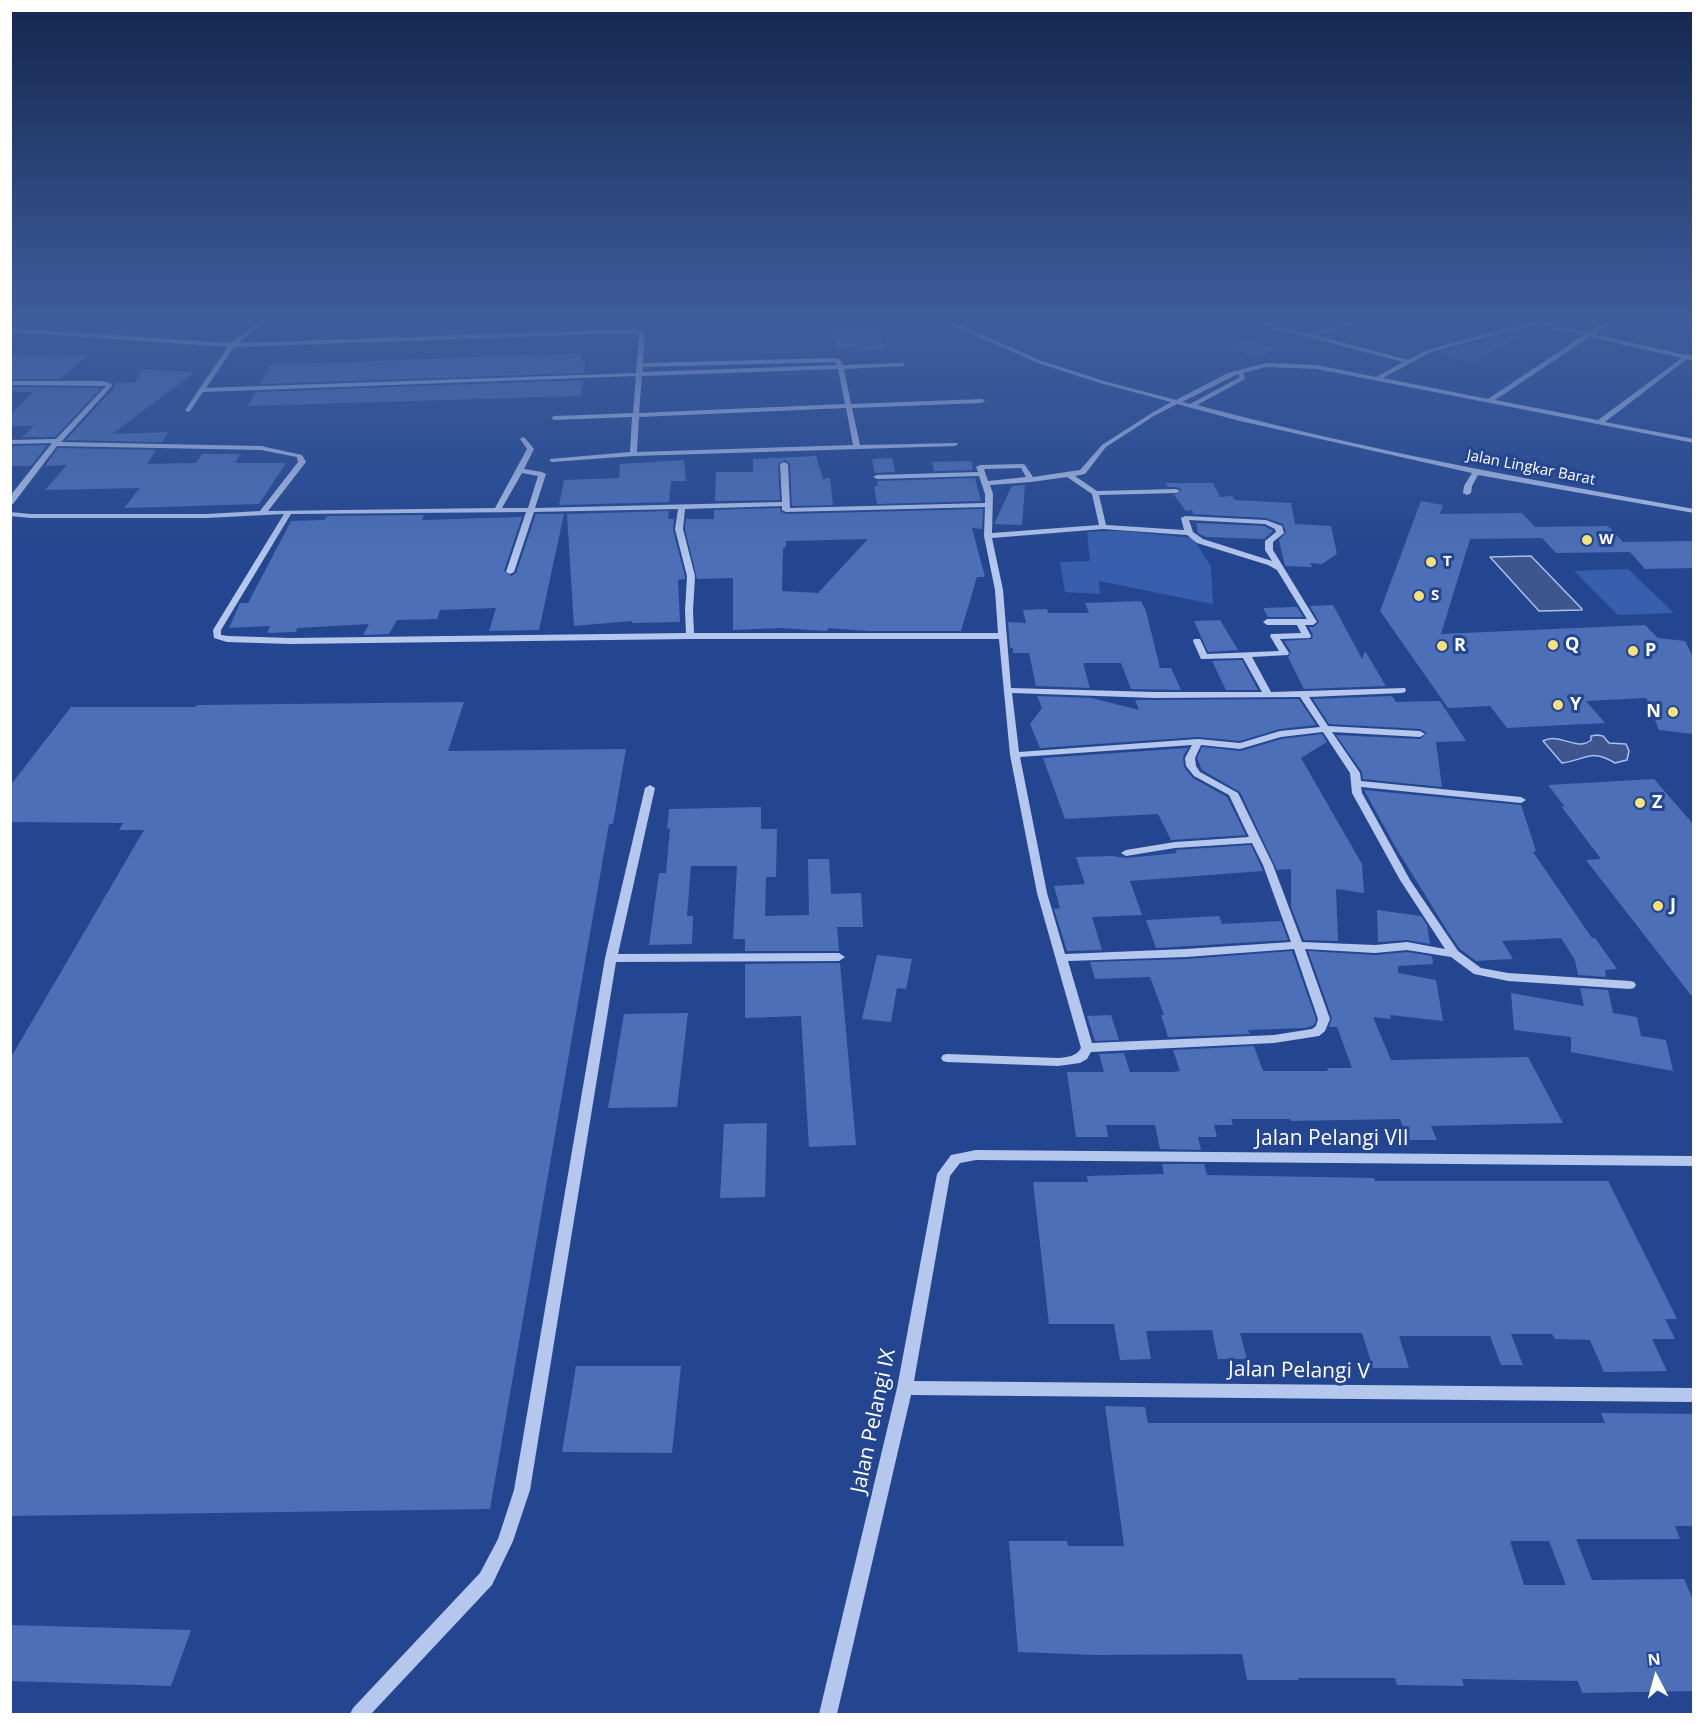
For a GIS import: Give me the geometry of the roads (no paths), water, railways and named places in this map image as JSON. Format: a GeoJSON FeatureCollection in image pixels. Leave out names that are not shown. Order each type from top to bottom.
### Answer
{"type":"FeatureCollection","features":[{"type":"Feature","properties":{"kind":"street"},"geometry":{"type":"LineString","coordinates":[[10,501],[57,443],[93,404]]}},
{"type":"Feature","properties":{"kind":"street"},"geometry":{"type":"LineString","coordinates":[[188,410],[193,404]]}},
{"type":"Feature","properties":{"kind":"street"},"geometry":{"type":"LineString","coordinates":[[633,454],[637,404]]}},
{"type":"Feature","properties":{"kind":"street"},"geometry":{"type":"LineString","coordinates":[[554,418],[916,404]]}},
{"type":"Feature","properties":{"kind":"street"},"geometry":{"type":"LineString","coordinates":[[985,483],[1031,480],[1082,472],[1104,446],[1173,404]]}},
{"type":"Feature","properties":{"kind":"street","name":"Jalan Lingkar Barat"},"geometry":{"type":"LineString","coordinates":[[1182,404],[1303,435],[1476,472],[1694,511]]}},
{"type":"Feature","properties":{"kind":"street"},"geometry":{"type":"LineString","coordinates":[[1191,406],[1196,404]]}},
{"type":"Feature","properties":{"kind":"street"},"geometry":{"type":"LineString","coordinates":[[1502,404],[1694,441]]}},
{"type":"Feature","properties":{"kind":"street"},"geometry":{"type":"LineString","coordinates":[[1600,422],[1626,404]]}},
{"type":"Feature","properties":{"kind":"street"},"geometry":{"type":"LineString","coordinates":[[849,406],[857,446]]}},
{"type":"Feature","properties":{"kind":"street"},"geometry":{"type":"LineString","coordinates":[[497,511],[531,449],[523,439]]}},
{"type":"Feature","properties":{"kind":"street"},"geometry":{"type":"LineString","coordinates":[[10,442],[261,448],[300,456],[302,462],[262,513]]}},
{"type":"Feature","properties":{"kind":"street"},"geometry":{"type":"LineString","coordinates":[[552,460],[633,454],[955,444]]}},
{"type":"Feature","properties":{"kind":"street"},"geometry":{"type":"LineString","coordinates":[[784,464],[786,510],[988,505]]}},
{"type":"Feature","properties":{"kind":"street"},"geometry":{"type":"LineString","coordinates":[[947,1058],[1058,1062],[1077,1060],[1086,1053],[1087,1048],[1042,893],[1016,755],[1007,690],[999,590],[988,536],[989,494],[980,467],[1023,466],[1031,480]]}},
{"type":"Feature","properties":{"kind":"street"},"geometry":{"type":"LineString","coordinates":[[510,572],[523,539],[529,510],[542,473],[520,471]]}},
{"type":"Feature","properties":{"kind":"street"},"geometry":{"type":"LineString","coordinates":[[1467,493],[1468,486],[1476,472]]}},
{"type":"Feature","properties":{"kind":"street"},"geometry":{"type":"LineString","coordinates":[[876,477],[981,474]]}},
{"type":"Feature","properties":{"kind":"street"},"geometry":{"type":"LineString","coordinates":[[1069,475],[1095,493],[1176,491]]}},
{"type":"Feature","properties":{"kind":"street"},"geometry":{"type":"LineString","coordinates":[[1095,493],[1103,527]]}},
{"type":"Feature","properties":{"kind":"street"},"geometry":{"type":"LineString","coordinates":[[10,514],[206,516],[262,513],[497,511],[785,504]]}},
{"type":"Feature","properties":{"kind":"street"},"geometry":{"type":"LineString","coordinates":[[682,507],[679,529],[691,576],[690,636]]}},
{"type":"Feature","properties":{"kind":"street"},"geometry":{"type":"LineString","coordinates":[[289,513],[217,630],[216,636],[227,639],[301,640],[1003,636]]}},
{"type":"Feature","properties":{"kind":"street"},"geometry":{"type":"LineString","coordinates":[[1189,533],[1185,518],[1273,524],[1279,528],[1280,533],[1272,538],[1268,545],[1280,570],[1313,622],[1267,622]]}},
{"type":"Feature","properties":{"kind":"street"},"geometry":{"type":"LineString","coordinates":[[988,536],[1103,527],[1189,533],[1200,541],[1270,563],[1280,570]]}},
{"type":"Feature","properties":{"kind":"street"},"geometry":{"type":"LineString","coordinates":[[1197,641],[1204,657],[1285,653],[1274,636],[1307,636],[1300,622]]}},
{"type":"Feature","properties":{"kind":"street"},"geometry":{"type":"LineString","coordinates":[[1246,655],[1268,695]]}},
{"type":"Feature","properties":{"kind":"street"},"geometry":{"type":"LineString","coordinates":[[1007,690],[1137,696],[1268,695],[1402,690]]}},
{"type":"Feature","properties":{"kind":"street"},"geometry":{"type":"LineString","coordinates":[[1303,694],[1355,773],[1358,784],[1357,793],[1405,880],[1454,954],[1478,971],[1508,977],[1630,985]]}},
{"type":"Feature","properties":{"kind":"street"},"geometry":{"type":"LineString","coordinates":[[1016,755],[1198,742],[1240,746],[1280,734],[1328,729],[1420,734]]}},
{"type":"Feature","properties":{"kind":"street"},"geometry":{"type":"LineString","coordinates":[[1087,1048],[1274,1039],[1315,1034],[1321,1028],[1324,1018],[1298,945],[1268,865],[1233,793],[1197,774],[1191,766],[1190,758],[1198,742]]}},
{"type":"Feature","properties":{"kind":"street"},"geometry":{"type":"LineString","coordinates":[[1358,784],[1521,800]]}},
{"type":"Feature","properties":{"kind":"street"},"geometry":{"type":"LineString","coordinates":[[359,1714],[486,1580],[506,1541],[522,1490],[611,958],[650,788]]}},
{"type":"Feature","properties":{"kind":"street"},"geometry":{"type":"LineString","coordinates":[[1126,853],[1175,845],[1256,840]]}},
{"type":"Feature","properties":{"kind":"street"},"geometry":{"type":"LineString","coordinates":[[1060,958],[1298,945],[1375,949],[1407,946],[1454,954]]}},
{"type":"Feature","properties":{"kind":"street"},"geometry":{"type":"LineString","coordinates":[[611,958],[838,957]]}},
{"type":"Feature","properties":{"kind":"street","name":"Jalan Pelangi VII"},"geometry":{"type":"LineString","coordinates":[[976,1155],[1692,1165]]}},
{"type":"Feature","properties":{"kind":"street","name":"Jalan Pelangi IX"},"geometry":{"type":"LineString","coordinates":[[828,1714],[905,1388],[944,1174],[956,1159],[976,1155]]}},
{"type":"Feature","properties":{"kind":"street","name":"Jalan Pelangi V"},"geometry":{"type":"LineString","coordinates":[[905,1388],[1694,1395]]}},
{"type":"Feature","properties":{"kind":"place","name":"W"},"geometry":{"type":"Point","coordinates":[1587,540]}},
{"type":"Feature","properties":{"kind":"place","name":"T"},"geometry":{"type":"Point","coordinates":[1431,562]}},
{"type":"Feature","properties":{"kind":"place","name":"S"},"geometry":{"type":"Point","coordinates":[1419,596]}},
{"type":"Feature","properties":{"kind":"place","name":"Q"},"geometry":{"type":"Point","coordinates":[1553,645]}},
{"type":"Feature","properties":{"kind":"place","name":"R"},"geometry":{"type":"Point","coordinates":[1442,646]}},
{"type":"Feature","properties":{"kind":"place","name":"P"},"geometry":{"type":"Point","coordinates":[1633,651]}},
{"type":"Feature","properties":{"kind":"place","name":"Y"},"geometry":{"type":"Point","coordinates":[1558,705]}},
{"type":"Feature","properties":{"kind":"place","name":"N"},"geometry":{"type":"Point","coordinates":[1673,712]}},
{"type":"Feature","properties":{"kind":"place","name":"Z"},"geometry":{"type":"Point","coordinates":[1640,803]}},
{"type":"Feature","properties":{"kind":"place","name":"J"},"geometry":{"type":"Point","coordinates":[1658,906]}}]}
